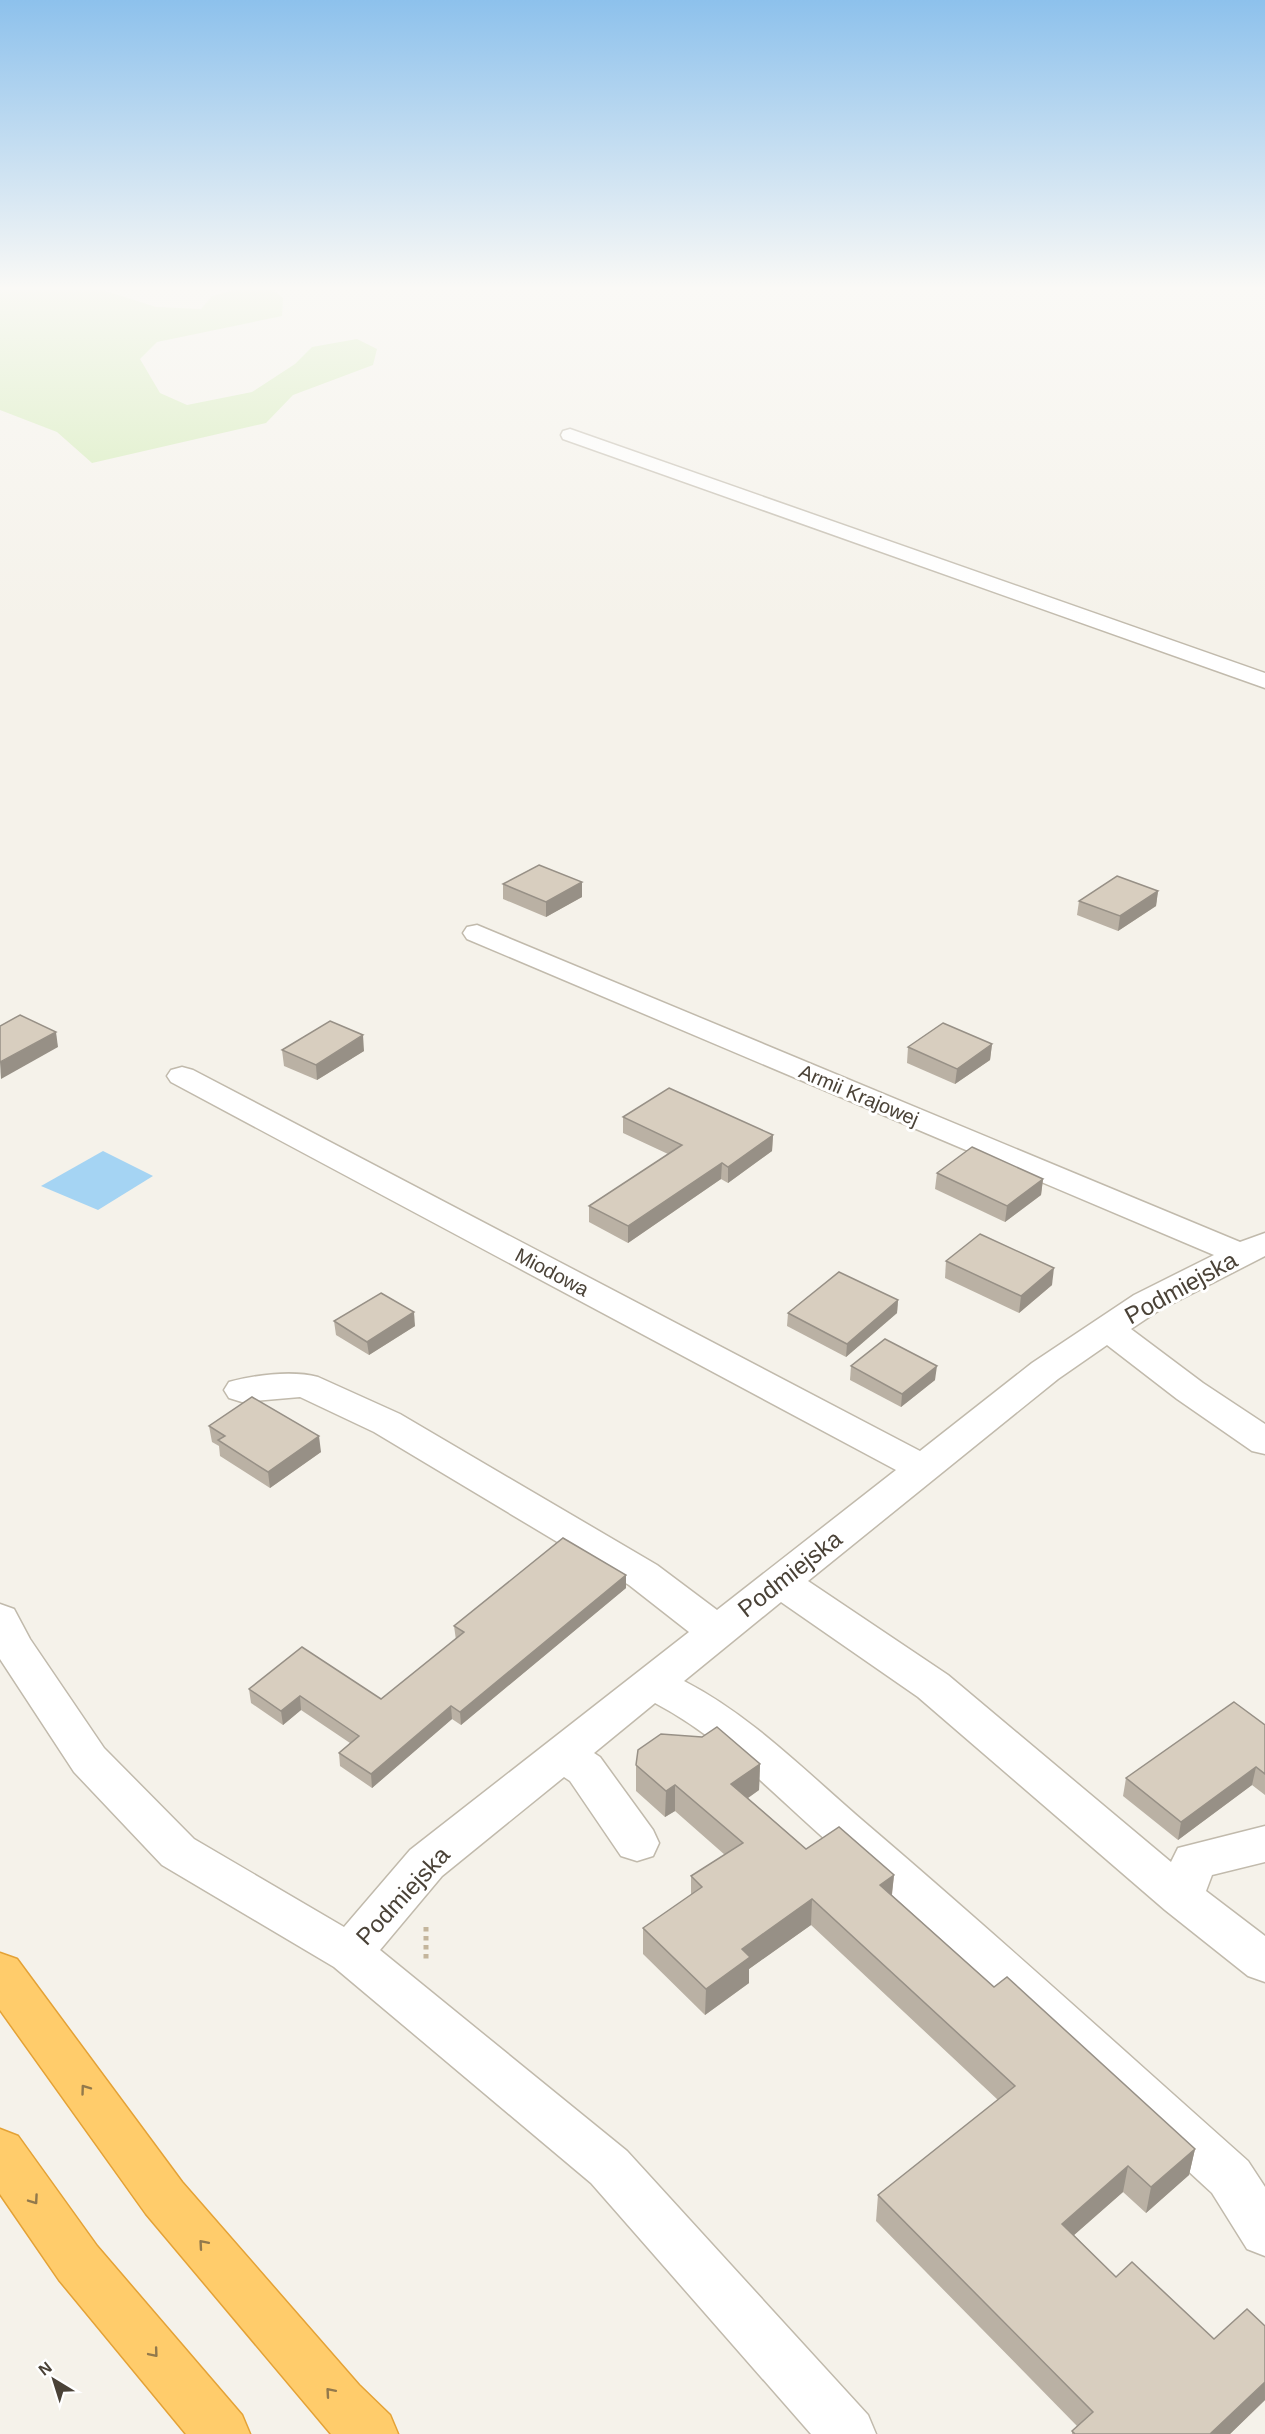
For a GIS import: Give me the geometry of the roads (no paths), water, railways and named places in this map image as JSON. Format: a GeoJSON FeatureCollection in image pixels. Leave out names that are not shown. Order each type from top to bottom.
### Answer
{"type":"FeatureCollection","features":[{"type":"Feature","properties":{"kind":"highway"},"geometry":{"type":"LineString","coordinates":[[0,1973],[164,2198],[340,2404],[370,2434]]}},
{"type":"Feature","properties":{"kind":"highway"},"geometry":{"type":"LineString","coordinates":[[0,2152],[78,2263],[222,2434]]}},
{"type":"Feature","properties":{"kind":"street"},"geometry":{"type":"LineString","coordinates":[[570,435],[1265,681]]}},
{"type":"Feature","properties":{"kind":"street","name":"Armii Krajowej"},"geometry":{"type":"LineString","coordinates":[[477,933],[1253,1249]]}},
{"type":"Feature","properties":{"kind":"street","name":"Miodowa"},"geometry":{"type":"LineString","coordinates":[[182,1076],[922,1468]]}},
{"type":"Feature","properties":{"kind":"street","name":"Podmiejska"},"geometry":{"type":"LineString","coordinates":[[350,1953],[426,1863],[1045,1371],[1146,1303],[1253,1249]]}},
{"type":"Feature","properties":{"kind":"street"},"geometry":{"type":"LineString","coordinates":[[1108,1329],[1265,1442]]}},
{"type":"Feature","properties":{"kind":"street"},"geometry":{"type":"LineString","coordinates":[[243,1390],[305,1385],[387,1423],[642,1575],[717,1632]]}},
{"type":"Feature","properties":{"kind":"street"},"geometry":{"type":"LineString","coordinates":[[779,1583],[806,1597],[933,1686],[1181,1897],[1265,1962]]}},
{"type":"Feature","properties":{"kind":"street"},"geometry":{"type":"LineString","coordinates":[[0,1619],[12,1645],[89,1760],[178,1852],[350,1953],[609,2167],[848,2434]]}},
{"type":"Feature","properties":{"kind":"street"},"geometry":{"type":"LineString","coordinates":[[652,1683],[678,1695],[727,1730],[866,1849],[1230,2177],[1265,2232]]}},
{"type":"Feature","properties":{"kind":"street"},"geometry":{"type":"LineString","coordinates":[[564,1754],[585,1769],[637,1843]]}},
{"type":"Feature","properties":{"kind":"street"},"geometry":{"type":"LineString","coordinates":[[1181,1897],[1194,1862],[1265,1844]]}},
{"type":"Feature","properties":{"kind":"water"},"geometry":{"type":"Polygon","coordinates":[[[103,1151],[153,1176],[98,1210],[41,1186],[103,1151]]]}}]}
